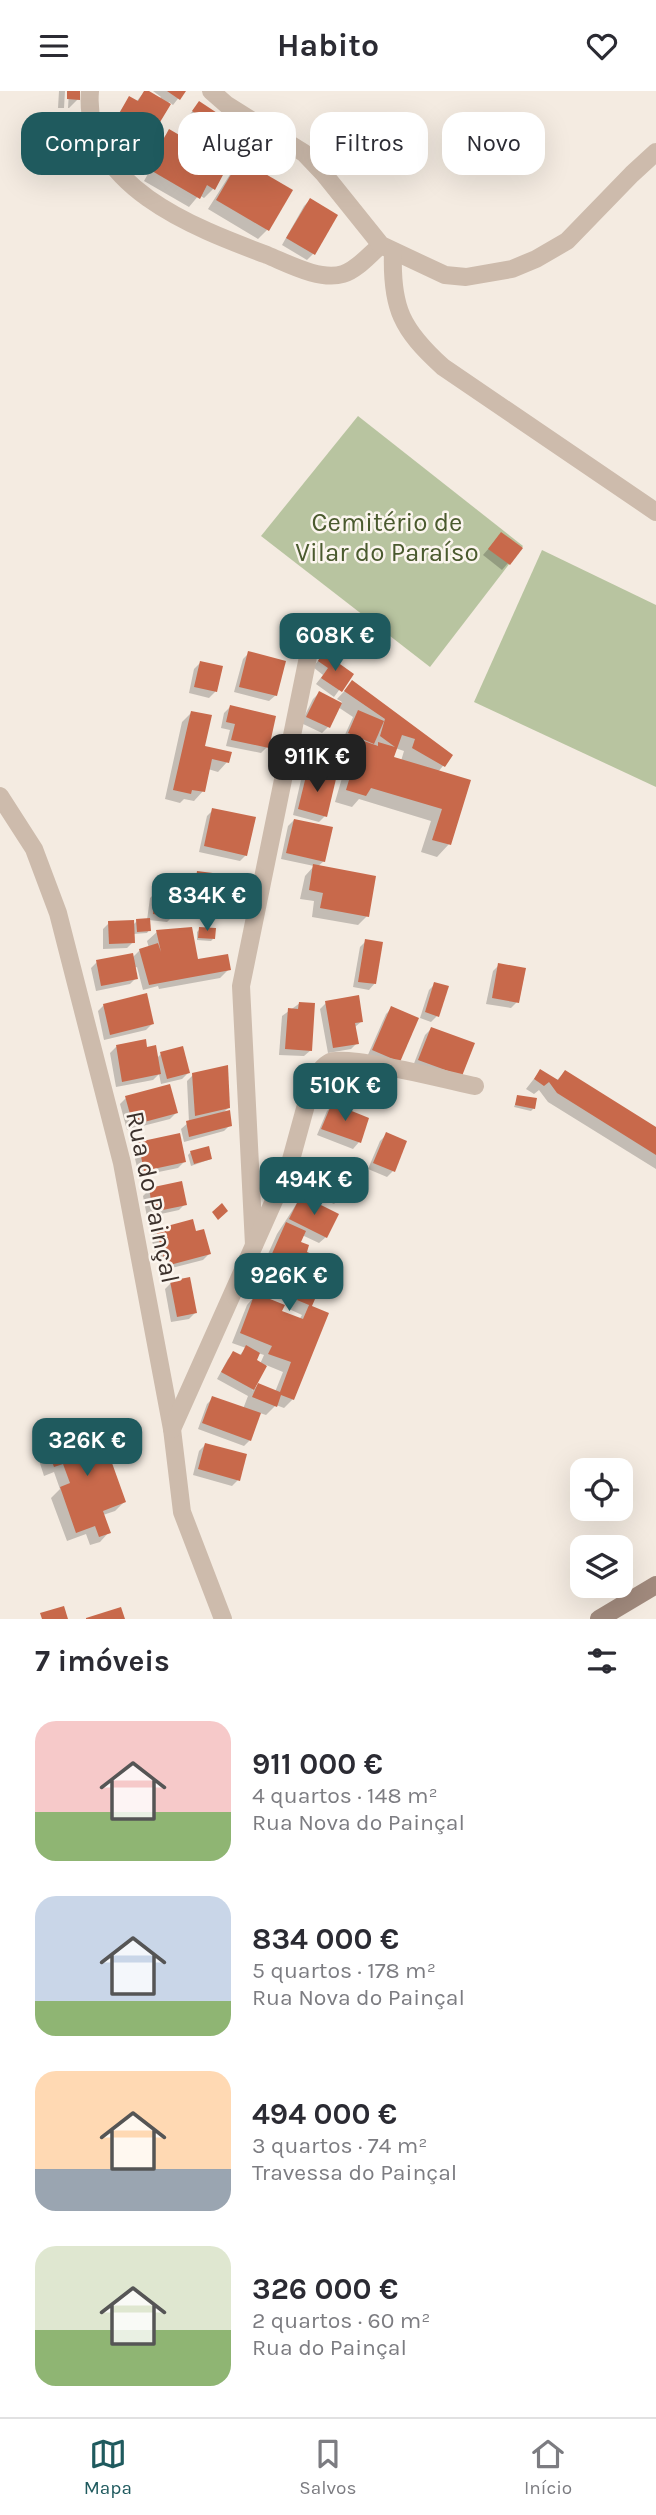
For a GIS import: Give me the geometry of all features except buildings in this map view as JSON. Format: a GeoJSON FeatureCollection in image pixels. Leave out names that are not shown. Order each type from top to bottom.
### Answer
{"type":"FeatureCollection","features":[{"type":"Feature","properties":{"kind":"street"},"geometry":{"type":"LineString","coordinates":[[90,91],[91,121],[104,153],[128,180],[174,216],[200,230],[291,265],[331,276],[345,274],[387,248]]}},
{"type":"Feature","properties":{"kind":"street"},"geometry":{"type":"LineString","coordinates":[[211,91],[227,105],[304,153],[387,248],[445,275],[466,277],[512,269],[567,241],[656,152]]}},
{"type":"Feature","properties":{"kind":"street"},"geometry":{"type":"LineString","coordinates":[[387,248],[392,284],[403,323],[423,350],[443,367],[656,512]]}},
{"type":"Feature","properties":{"kind":"street"},"geometry":{"type":"LineString","coordinates":[[254,1245],[241,986],[309,652]]}},
{"type":"Feature","properties":{"kind":"street","name":"Rua do Painçal"},"geometry":{"type":"LineString","coordinates":[[0,796],[34,849],[58,913],[122,1163],[172,1429],[182,1511],[223,1619]]}},
{"type":"Feature","properties":{"kind":"street"},"geometry":{"type":"LineString","coordinates":[[172,1429],[289,1167],[312,1083],[320,1071],[329,1062],[350,1061],[475,1086]]}},
{"type":"Feature","properties":{"kind":"street"},"geometry":{"type":"LineString","coordinates":[[599,1619],[656,1585]]}},
{"type":"Feature","properties":{"kind":"green space","name":"Cemitério de Vilar do Paraíso"},"geometry":{"type":"Polygon","coordinates":[[[358,416],[523,546],[430,667],[261,536],[358,416]]]}},
{"type":"Feature","properties":{"kind":"green space","name":"Cemitério de Vilar do Paraíso"},"geometry":{"type":"Polygon","coordinates":[[[542,550],[656,605],[656,787],[474,702],[542,550]]]}}]}
